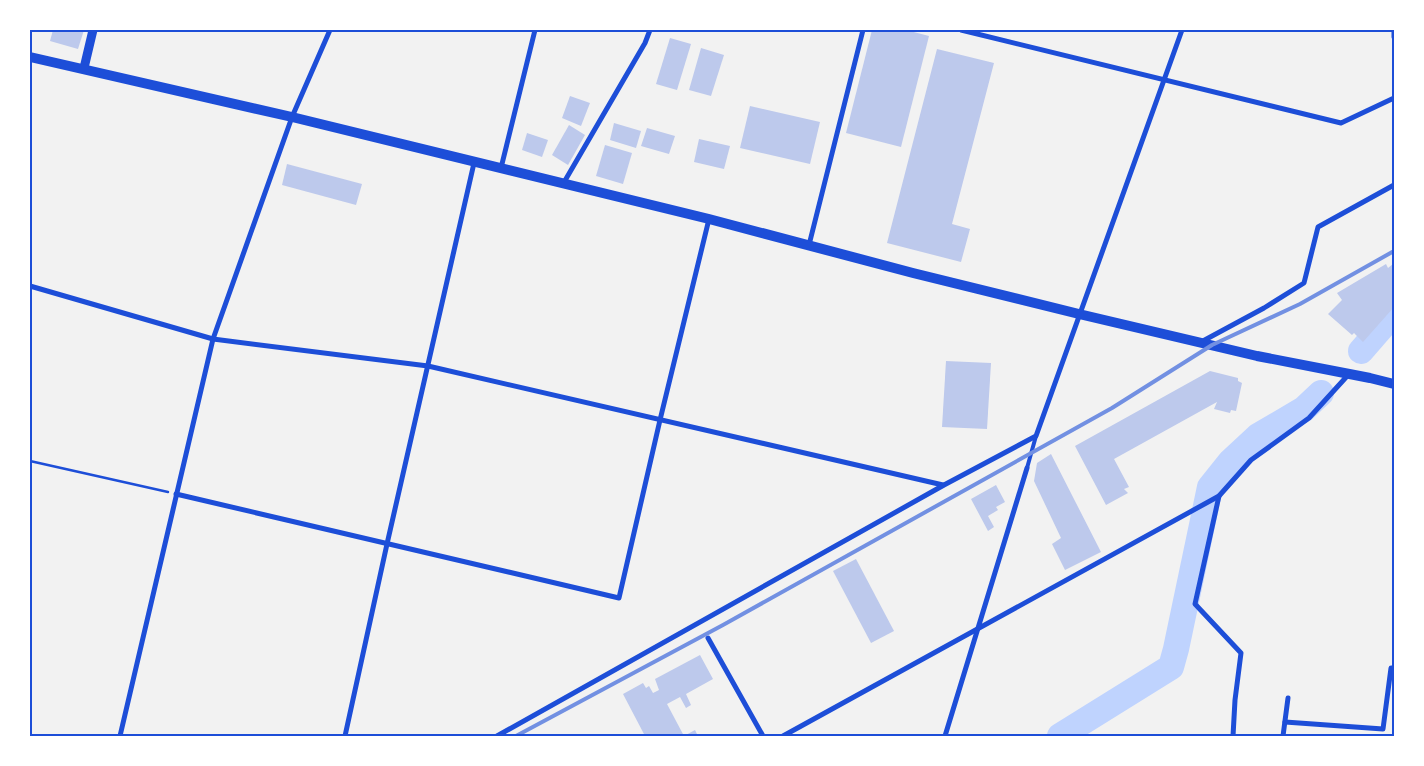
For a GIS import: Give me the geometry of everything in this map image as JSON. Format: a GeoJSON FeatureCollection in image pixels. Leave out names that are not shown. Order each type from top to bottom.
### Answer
{"type":"FeatureCollection","features":[{"type":"Feature","properties":{"kind":"main road"},"geometry":{"type":"LineString","coordinates":[[30,57],[292,117],[709,219],[1079,314],[1257,356],[1394,384]]}},
{"type":"Feature","properties":{"kind":"street"},"geometry":{"type":"LineString","coordinates":[[84,68],[93,30]]}},
{"type":"Feature","properties":{"kind":"street"},"geometry":{"type":"LineString","coordinates":[[120,736],[213,339],[292,117],[330,30]]}},
{"type":"Feature","properties":{"kind":"street"},"geometry":{"type":"LineString","coordinates":[[501,169],[534,30]]}},
{"type":"Feature","properties":{"kind":"street"},"geometry":{"type":"LineString","coordinates":[[563,184],[645,43],[650,30]]}},
{"type":"Feature","properties":{"kind":"street"},"geometry":{"type":"LineString","coordinates":[[809,245],[863,30]]}},
{"type":"Feature","properties":{"kind":"street"},"geometry":{"type":"LineString","coordinates":[[961,30],[1341,123],[1394,98]]}},
{"type":"Feature","properties":{"kind":"street"},"geometry":{"type":"LineString","coordinates":[[497,736],[944,485],[1036,436],[1182,30]]}},
{"type":"Feature","properties":{"kind":"street"},"geometry":{"type":"LineString","coordinates":[[1394,30],[1394,37]]}},
{"type":"Feature","properties":{"kind":"street"},"geometry":{"type":"LineString","coordinates":[[345,736],[474,163]]}},
{"type":"Feature","properties":{"kind":"street"},"geometry":{"type":"LineString","coordinates":[[1201,342],[1264,308],[1304,283],[1318,227],[1394,185]]}},
{"type":"Feature","properties":{"kind":"street"},"geometry":{"type":"LineString","coordinates":[[176,494],[619,598],[709,219]]}},
{"type":"Feature","properties":{"kind":"street"},"geometry":{"type":"LineString","coordinates":[[30,286],[213,339],[428,366],[944,485]]}},
{"type":"Feature","properties":{"kind":"street"},"geometry":{"type":"LineString","coordinates":[[783,736],[1219,496],[1251,460],[1309,418],[1350,374]]}},
{"type":"Feature","properties":{"kind":"street"},"geometry":{"type":"LineString","coordinates":[[945,736],[1027,468]]}},
{"type":"Feature","properties":{"kind":"street"},"geometry":{"type":"LineString","coordinates":[[1219,496],[1195,604],[1241,653],[1233,736]]}},
{"type":"Feature","properties":{"kind":"street"},"geometry":{"type":"LineString","coordinates":[[708,638],[763,736]]}},
{"type":"Feature","properties":{"kind":"street"},"geometry":{"type":"LineString","coordinates":[[1285,722],[1383,729],[1391,668],[1394,668]]}},
{"type":"Feature","properties":{"kind":"street"},"geometry":{"type":"LineString","coordinates":[[1283,736],[1288,698]]}},
{"type":"Feature","properties":{"kind":"lane"},"geometry":{"type":"LineString","coordinates":[[1027,468],[1036,436]]}},
{"type":"Feature","properties":{"kind":"path"},"geometry":{"type":"LineString","coordinates":[[30,461],[176,494]]}},
{"type":"Feature","properties":{"kind":"building"},"geometry":{"type":"Polygon","coordinates":[[[53,30],[84,30],[78,49],[50,41],[53,30]]]}},
{"type":"Feature","properties":{"kind":"building"},"geometry":{"type":"Polygon","coordinates":[[[872,30],[906,30],[929,36],[901,147],[846,133],[872,30]]]}},
{"type":"Feature","properties":{"kind":"building"},"geometry":{"type":"Polygon","coordinates":[[[670,38],[691,44],[677,90],[656,84],[670,38]]]}},
{"type":"Feature","properties":{"kind":"building"},"geometry":{"type":"Polygon","coordinates":[[[701,48],[724,55],[711,96],[689,90],[701,48]]]}},
{"type":"Feature","properties":{"kind":"building"},"geometry":{"type":"Polygon","coordinates":[[[937,49],[994,63],[952,224],[970,229],[961,262],[887,243],[937,49]]]}},
{"type":"Feature","properties":{"kind":"building"},"geometry":{"type":"Polygon","coordinates":[[[570,96],[590,103],[581,126],[562,118],[570,96]]]}},
{"type":"Feature","properties":{"kind":"building"},"geometry":{"type":"Polygon","coordinates":[[[750,106],[820,122],[810,164],[740,148],[750,106]]]}},
{"type":"Feature","properties":{"kind":"building"},"geometry":{"type":"Polygon","coordinates":[[[614,123],[641,131],[636,148],[610,140],[614,123]]]}},
{"type":"Feature","properties":{"kind":"building"},"geometry":{"type":"Polygon","coordinates":[[[569,125],[585,135],[568,165],[552,155],[569,125]]]}},
{"type":"Feature","properties":{"kind":"building"},"geometry":{"type":"Polygon","coordinates":[[[647,128],[675,136],[669,154],[641,146],[647,128]]]}},
{"type":"Feature","properties":{"kind":"building"},"geometry":{"type":"Polygon","coordinates":[[[527,133],[548,140],[542,157],[522,150],[527,133]]]}},
{"type":"Feature","properties":{"kind":"building"},"geometry":{"type":"Polygon","coordinates":[[[699,139],[730,146],[724,169],[694,162],[699,139]]]}},
{"type":"Feature","properties":{"kind":"building"},"geometry":{"type":"Polygon","coordinates":[[[605,145],[632,153],[623,184],[596,176],[605,145]]]}},
{"type":"Feature","properties":{"kind":"building"},"geometry":{"type":"Polygon","coordinates":[[[287,164],[362,184],[356,205],[282,185],[287,164]]]}},
{"type":"Feature","properties":{"kind":"building"},"geometry":{"type":"Polygon","coordinates":[[[1386,264],[1388,268],[1394,265],[1394,307],[1363,342],[1328,314],[1342,300],[1337,293],[1386,264]]]}},
{"type":"Feature","properties":{"kind":"building"},"geometry":{"type":"Polygon","coordinates":[[[946,361],[991,363],[987,429],[942,427],[946,361]]]}},
{"type":"Feature","properties":{"kind":"building"},"geometry":{"type":"Polygon","coordinates":[[[1210,371],[1238,378],[1238,381],[1242,383],[1236,411],[1231,410],[1230,413],[1214,409],[1217,402],[1114,459],[1129,487],[1124,489],[1128,493],[1106,505],[1075,446],[1210,371]]]}},
{"type":"Feature","properties":{"kind":"building"},"geometry":{"type":"Polygon","coordinates":[[[1051,454],[1101,552],[1065,570],[1052,544],[1061,538],[1034,481],[1037,463],[1051,454]]]}},
{"type":"Feature","properties":{"kind":"building"},"geometry":{"type":"Polygon","coordinates":[[[996,485],[1005,502],[996,507],[998,510],[988,516],[994,527],[988,531],[971,499],[996,485]]]}},
{"type":"Feature","properties":{"kind":"building"},"geometry":{"type":"Polygon","coordinates":[[[856,559],[894,631],[871,643],[833,571],[856,559]]]}},
{"type":"Feature","properties":{"kind":"building"},"geometry":{"type":"Polygon","coordinates":[[[700,655],[713,679],[686,694],[691,705],[686,708],[680,697],[667,704],[684,736],[645,736],[623,694],[643,683],[646,688],[649,686],[653,693],[659,690],[655,679],[700,655]]]}},
{"type":"Feature","properties":{"kind":"building"},"geometry":{"type":"Polygon","coordinates":[[[695,730],[698,736],[684,736],[695,730]]]}},
{"type":"Feature","properties":{"kind":"waterway"},"geometry":{"type":"LineString","coordinates":[[1361,351],[1394,313]]}},
{"type":"Feature","properties":{"kind":"waterway"},"geometry":{"type":"LineString","coordinates":[[1060,736],[1171,667],[1210,487],[1230,462],[1258,436],[1304,409],[1321,393]]}},
{"type":"Feature","properties":{"kind":"railway"},"geometry":{"type":"LineString","coordinates":[[516,736],[723,625],[1112,408],[1212,345],[1300,304],[1394,251]]}}]}
